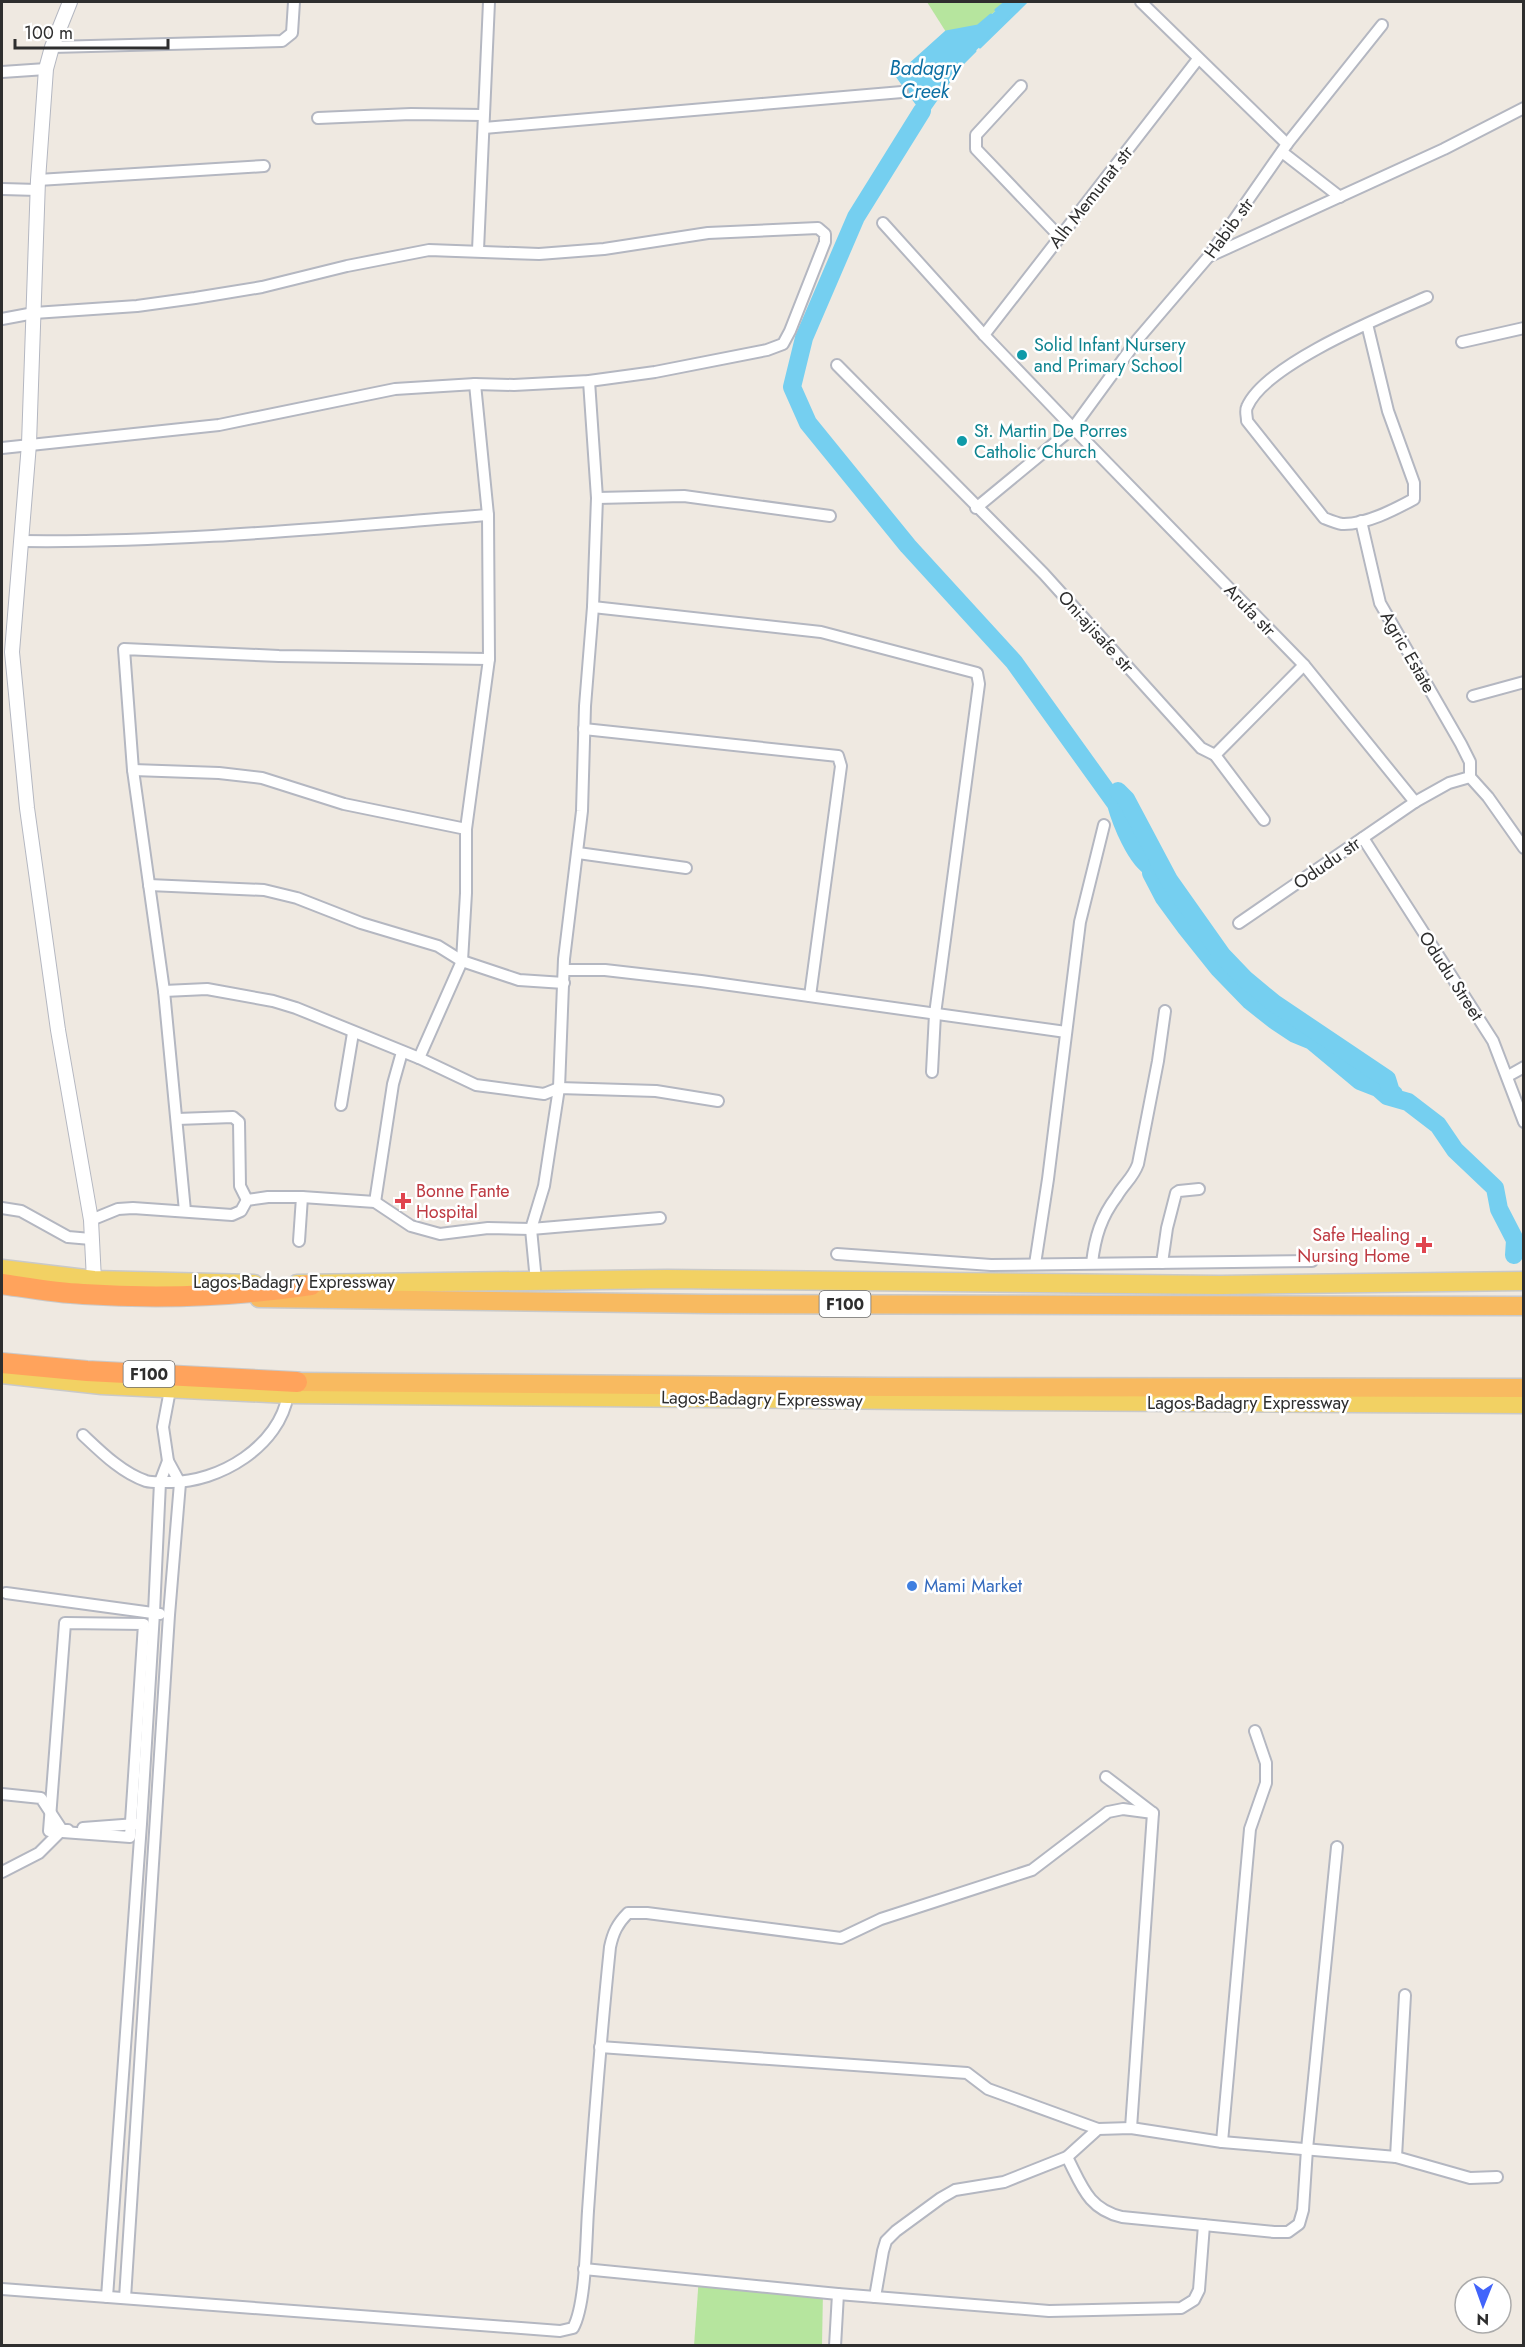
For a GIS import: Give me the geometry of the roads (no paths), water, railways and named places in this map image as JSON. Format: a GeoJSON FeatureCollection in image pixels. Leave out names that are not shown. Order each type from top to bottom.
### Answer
{"type":"FeatureCollection","features":[{"type":"Feature","properties":{"kind":"highway","name":"Lagos-Badagry Expressway"},"geometry":{"type":"LineString","coordinates":[[2,1284],[82,1294],[709,1304],[1524,1306]]}},
{"type":"Feature","properties":{"kind":"highway"},"geometry":{"type":"LineString","coordinates":[[166,1296],[275,1291],[311,1285]]}},
{"type":"Feature","properties":{"kind":"highway","name":"Lagos-Badagry Expressway"},"geometry":{"type":"LineString","coordinates":[[2,1363],[293,1388],[1524,1388]]}},
{"type":"Feature","properties":{"kind":"main road","name":"Lagos-Badagry Expressway"},"geometry":{"type":"LineString","coordinates":[[2,1269],[94,1280],[311,1285],[667,1279],[1221,1285],[1524,1281]]}},
{"type":"Feature","properties":{"kind":"main road","name":"Lagos-Badagry Expressway"},"geometry":{"type":"LineString","coordinates":[[2,1374],[170,1390],[293,1388],[986,1401],[1524,1404]]}},
{"type":"Feature","properties":{"kind":"street"},"geometry":{"type":"LineString","coordinates":[[70,2],[46,69],[38,185],[29,444],[21,541],[7,643],[46,951],[61,1054],[91,1220],[94,1280]]}},
{"type":"Feature","properties":{"kind":"street"},"geometry":{"type":"LineString","coordinates":[[52,47],[282,41],[292,33],[294,2]]}},
{"type":"Feature","properties":{"kind":"street"},"geometry":{"type":"LineString","coordinates":[[478,250],[489,2]]}},
{"type":"Feature","properties":{"kind":"street"},"geometry":{"type":"LineString","coordinates":[[1141,2],[1285,148],[1340,197]]}},
{"type":"Feature","properties":{"kind":"street","name":"Habib str"},"geometry":{"type":"LineString","coordinates":[[1073,428],[1138,339],[1209,256],[1285,148],[1382,25]]}},
{"type":"Feature","properties":{"kind":"street","name":"Alh Memunat str"},"geometry":{"type":"LineString","coordinates":[[984,335],[1198,59]]}},
{"type":"Feature","properties":{"kind":"street"},"geometry":{"type":"LineString","coordinates":[[2,72],[46,69]]}},
{"type":"Feature","properties":{"kind":"street"},"geometry":{"type":"LineString","coordinates":[[1021,86],[976,135],[976,149],[1060,237]]}},
{"type":"Feature","properties":{"kind":"street"},"geometry":{"type":"LineString","coordinates":[[484,128],[902,92]]}},
{"type":"Feature","properties":{"kind":"street"},"geometry":{"type":"LineString","coordinates":[[1209,256],[1444,149],[1524,108]]}},
{"type":"Feature","properties":{"kind":"street"},"geometry":{"type":"LineString","coordinates":[[318,118],[411,114],[483,115]]}},
{"type":"Feature","properties":{"kind":"street"},"geometry":{"type":"LineString","coordinates":[[2,189],[264,166]]}},
{"type":"Feature","properties":{"kind":"street"},"geometry":{"type":"LineString","coordinates":[[883,223],[984,335],[1073,428],[976,508]]}},
{"type":"Feature","properties":{"kind":"street"},"geometry":{"type":"LineString","coordinates":[[2,319],[34,313],[137,306],[195,298],[262,287],[347,266],[429,250],[539,254],[604,249],[708,233],[818,228],[825,234],[825,242],[783,344],[767,350],[655,372],[589,381],[395,389],[219,425],[2,448]]}},
{"type":"Feature","properties":{"kind":"street"},"geometry":{"type":"LineString","coordinates":[[1367,324],[1388,411],[1414,483],[1414,499],[1361,521],[1341,524],[1324,518],[1247,421],[1246,409],[1255,395],[1294,361],[1367,324],[1427,297]]}},
{"type":"Feature","properties":{"kind":"street"},"geometry":{"type":"LineString","coordinates":[[1462,342],[1524,328]]}},
{"type":"Feature","properties":{"kind":"street","name":"Oni-ajisafe str"},"geometry":{"type":"LineString","coordinates":[[837,365],[976,508],[1044,574],[1201,748],[1215,755],[1264,820]]}},
{"type":"Feature","properties":{"kind":"street"},"geometry":{"type":"LineString","coordinates":[[537,1281],[531,1229],[544,1186],[560,1088],[564,970],[582,811],[584,729],[593,607],[597,498],[589,381]]}},
{"type":"Feature","properties":{"kind":"street"},"geometry":{"type":"LineString","coordinates":[[419,1058],[462,961],[466,892],[466,829],[489,659],[488,515],[475,384]]}},
{"type":"Feature","properties":{"kind":"street","name":"Arufa str"},"geometry":{"type":"LineString","coordinates":[[1073,428],[1304,665],[1415,802]]}},
{"type":"Feature","properties":{"kind":"street"},"geometry":{"type":"LineString","coordinates":[[597,498],[684,496],[830,516]]}},
{"type":"Feature","properties":{"kind":"street"},"geometry":{"type":"LineString","coordinates":[[21,541],[230,535],[488,515]]}},
{"type":"Feature","properties":{"kind":"street","name":"Agric Estate"},"geometry":{"type":"LineString","coordinates":[[1361,521],[1380,603],[1461,744],[1470,762],[1470,777]]}},
{"type":"Feature","properties":{"kind":"street"},"geometry":{"type":"LineString","coordinates":[[593,607],[821,632],[977,673],[979,684],[935,1014],[932,1072]]}},
{"type":"Feature","properties":{"kind":"street"},"geometry":{"type":"LineString","coordinates":[[185,1211],[164,991],[134,770],[123,653],[127,648],[279,656],[489,659]]}},
{"type":"Feature","properties":{"kind":"street"},"geometry":{"type":"LineString","coordinates":[[1215,755],[1304,665]]}},
{"type":"Feature","properties":{"kind":"street"},"geometry":{"type":"LineString","coordinates":[[1473,696],[1524,682]]}},
{"type":"Feature","properties":{"kind":"street"},"geometry":{"type":"LineString","coordinates":[[584,729],[838,756],[841,766],[810,996]]}},
{"type":"Feature","properties":{"kind":"street"},"geometry":{"type":"LineString","coordinates":[[134,770],[219,772],[262,778],[344,804],[466,829]]}},
{"type":"Feature","properties":{"kind":"street"},"geometry":{"type":"LineString","coordinates":[[1470,777],[1488,796],[1524,848]]}},
{"type":"Feature","properties":{"kind":"street","name":"Odudu str"},"geometry":{"type":"LineString","coordinates":[[1239,923],[1415,802],[1449,783],[1470,777]]}},
{"type":"Feature","properties":{"kind":"street"},"geometry":{"type":"LineString","coordinates":[[1035,1263],[1048,1179],[1080,922],[1104,825]]}},
{"type":"Feature","properties":{"kind":"street"},"geometry":{"type":"LineString","coordinates":[[1511,830],[1524,826]]}},
{"type":"Feature","properties":{"kind":"street","name":"Odudu Street"},"geometry":{"type":"LineString","coordinates":[[1363,838],[1493,1041],[1524,1122]]}},
{"type":"Feature","properties":{"kind":"street"},"geometry":{"type":"LineString","coordinates":[[578,853],[686,868]]}},
{"type":"Feature","properties":{"kind":"street"},"geometry":{"type":"LineString","coordinates":[[149,885],[264,890],[297,898],[361,923],[438,946],[462,961],[519,980],[564,983]]}},
{"type":"Feature","properties":{"kind":"street"},"geometry":{"type":"LineString","coordinates":[[564,970],[605,970],[1066,1032]]}},
{"type":"Feature","properties":{"kind":"street"},"geometry":{"type":"LineString","coordinates":[[164,991],[207,989],[242,994],[296,1008],[419,1058],[476,1085],[544,1094],[560,1088],[656,1091],[718,1101]]}},
{"type":"Feature","properties":{"kind":"street"},"geometry":{"type":"LineString","coordinates":[[1092,1263],[1095,1237],[1119,1192],[1134,1175],[1138,1164],[1165,1011]]}},
{"type":"Feature","properties":{"kind":"street"},"geometry":{"type":"LineString","coordinates":[[341,1105],[353,1033]]}},
{"type":"Feature","properties":{"kind":"street"},"geometry":{"type":"LineString","coordinates":[[375,1202],[393,1084],[402,1052]]}},
{"type":"Feature","properties":{"kind":"street"},"geometry":{"type":"LineString","coordinates":[[1508,1076],[1524,1066]]}},
{"type":"Feature","properties":{"kind":"street"},"geometry":{"type":"LineString","coordinates":[[177,1119],[233,1117],[237,1119],[239,1122],[240,1186],[247,1200]]}},
{"type":"Feature","properties":{"kind":"street"},"geometry":{"type":"LineString","coordinates":[[1162,1263],[1167,1228],[1176,1193],[1199,1189]]}},
{"type":"Feature","properties":{"kind":"street"},"geometry":{"type":"LineString","coordinates":[[247,1200],[268,1197],[302,1197],[375,1202],[411,1227],[427,1232],[454,1234],[488,1228],[531,1229],[660,1218]]}},
{"type":"Feature","properties":{"kind":"street"},"geometry":{"type":"LineString","coordinates":[[299,1241],[302,1197]]}},
{"type":"Feature","properties":{"kind":"street"},"geometry":{"type":"LineString","coordinates":[[91,1220],[118,1209],[133,1208],[232,1215],[241,1211],[247,1200]]}},
{"type":"Feature","properties":{"kind":"street"},"geometry":{"type":"LineString","coordinates":[[2,1208],[21,1211],[68,1237],[91,1239]]}},
{"type":"Feature","properties":{"kind":"street"},"geometry":{"type":"LineString","coordinates":[[837,1254],[991,1265],[1312,1261]]}},
{"type":"Feature","properties":{"kind":"street"},"geometry":{"type":"LineString","coordinates":[[83,1435],[123,1468],[146,1481],[180,1483],[223,1472],[260,1444],[286,1407],[293,1388]]}},
{"type":"Feature","properties":{"kind":"street"},"geometry":{"type":"LineString","coordinates":[[124,2298],[169,1615],[180,1483],[168,1461],[163,1427],[170,1390]]}},
{"type":"Feature","properties":{"kind":"street"},"geometry":{"type":"LineString","coordinates":[[107,2297],[141,1824],[160,1482],[168,1461]]}},
{"type":"Feature","properties":{"kind":"street"},"geometry":{"type":"LineString","coordinates":[[6,1593],[169,1615]]}},
{"type":"Feature","properties":{"kind":"street"},"geometry":{"type":"LineString","coordinates":[[65,1623],[144,1624],[130,1837],[49,1831],[65,1623]]}},
{"type":"Feature","properties":{"kind":"street"},"geometry":{"type":"LineString","coordinates":[[1222,2142],[1250,1829],[1266,1782],[1266,1764],[1255,1731]]}},
{"type":"Feature","properties":{"kind":"street"},"geometry":{"type":"LineString","coordinates":[[1106,1777],[1153,1813]]}},
{"type":"Feature","properties":{"kind":"street"},"geometry":{"type":"LineString","coordinates":[[2,1794],[41,1798],[62,1830]]}},
{"type":"Feature","properties":{"kind":"street"},"geometry":{"type":"LineString","coordinates":[[2,2289],[561,2331],[573,2328],[579,2318],[584,2269],[600,2047],[613,1934],[618,1923],[628,1913],[647,1913],[841,1938],[881,1919],[1032,1870],[1108,1812],[1123,1809],[1153,1813]]}},
{"type":"Feature","properties":{"kind":"street"},"geometry":{"type":"LineString","coordinates":[[1131,2128],[1153,1813]]}},
{"type":"Feature","properties":{"kind":"street"},"geometry":{"type":"LineString","coordinates":[[2,1872],[39,1853],[62,1830],[141,1824]]}},
{"type":"Feature","properties":{"kind":"street"},"geometry":{"type":"LineString","coordinates":[[1067,2157],[1092,2203],[1106,2213],[1122,2217],[1288,2232],[1299,2224],[1303,2210],[1307,2149],[1338,1847]]}},
{"type":"Feature","properties":{"kind":"street"},"geometry":{"type":"LineString","coordinates":[[1396,2157],[1405,1995]]}},
{"type":"Feature","properties":{"kind":"street"},"geometry":{"type":"LineString","coordinates":[[600,2047],[967,2073],[988,2089],[1098,2129],[1131,2128],[1222,2142],[1396,2157],[1470,2178],[1497,2177]]}},
{"type":"Feature","properties":{"kind":"street"},"geometry":{"type":"LineString","coordinates":[[875,2297],[886,2241],[896,2231],[941,2198],[966,2187],[1004,2182],[1067,2157],[1098,2129]]}},
{"type":"Feature","properties":{"kind":"street"},"geometry":{"type":"LineString","coordinates":[[584,2269],[838,2294],[1049,2311],[1181,2308],[1194,2300],[1199,2290],[1204,2225]]}},
{"type":"Feature","properties":{"kind":"street"},"geometry":{"type":"LineString","coordinates":[[835,2346],[838,2294]]}},
{"type":"Feature","properties":{"kind":"water","name":"Badagry Creek"},"geometry":{"type":"Polygon","coordinates":[[[1006,2],[1026,2],[959,67],[924,117],[897,76],[946,32],[978,26],[1006,2]]]}},
{"type":"Feature","properties":{"kind":"waterway"},"geometry":{"type":"LineString","coordinates":[[996,10],[1006,2]]}},
{"type":"Feature","properties":{"kind":"waterway"},"geometry":{"type":"LineString","coordinates":[[980,47],[1026,2]]}},
{"type":"Feature","properties":{"kind":"waterway"},"geometry":{"type":"LineString","coordinates":[[975,51],[959,67],[924,117],[897,76],[946,32],[978,26],[991,15]]}},
{"type":"Feature","properties":{"kind":"waterway"},"geometry":{"type":"LineString","coordinates":[[922,111],[856,217],[804,338],[792,387],[808,423],[908,546],[1014,662],[1116,804],[1130,840],[1140,857],[1152,868],[1151,873],[1164,898],[1218,968],[1250,1001],[1274,1020],[1295,1034],[1312,1041],[1360,1081],[1378,1088],[1387,1096],[1408,1102],[1438,1125],[1455,1150],[1495,1188],[1499,1209],[1515,1240],[1514,1255]]}},
{"type":"Feature","properties":{"kind":"waterway"},"geometry":{"type":"LineString","coordinates":[[1118,791],[1126,799],[1169,880],[1222,955],[1245,979],[1274,1003],[1387,1079],[1391,1092],[1394,1094]]}},
{"type":"Feature","properties":{"kind":"place","name":"Solid Infant Nursery and Primary School"},"geometry":{"type":"Point","coordinates":[1022,355]}},
{"type":"Feature","properties":{"kind":"place","name":"St. Martin De Porres Catholic Church"},"geometry":{"type":"Point","coordinates":[962,441]}},
{"type":"Feature","properties":{"kind":"place","name":"Bonne Fante Hospital"},"geometry":{"type":"Point","coordinates":[403,1201]}},
{"type":"Feature","properties":{"kind":"place","name":"Safe Healing Nursing Home"},"geometry":{"type":"Point","coordinates":[1424,1245]}},
{"type":"Feature","properties":{"kind":"place","name":"Mami Market"},"geometry":{"type":"Point","coordinates":[912,1586]}}]}
